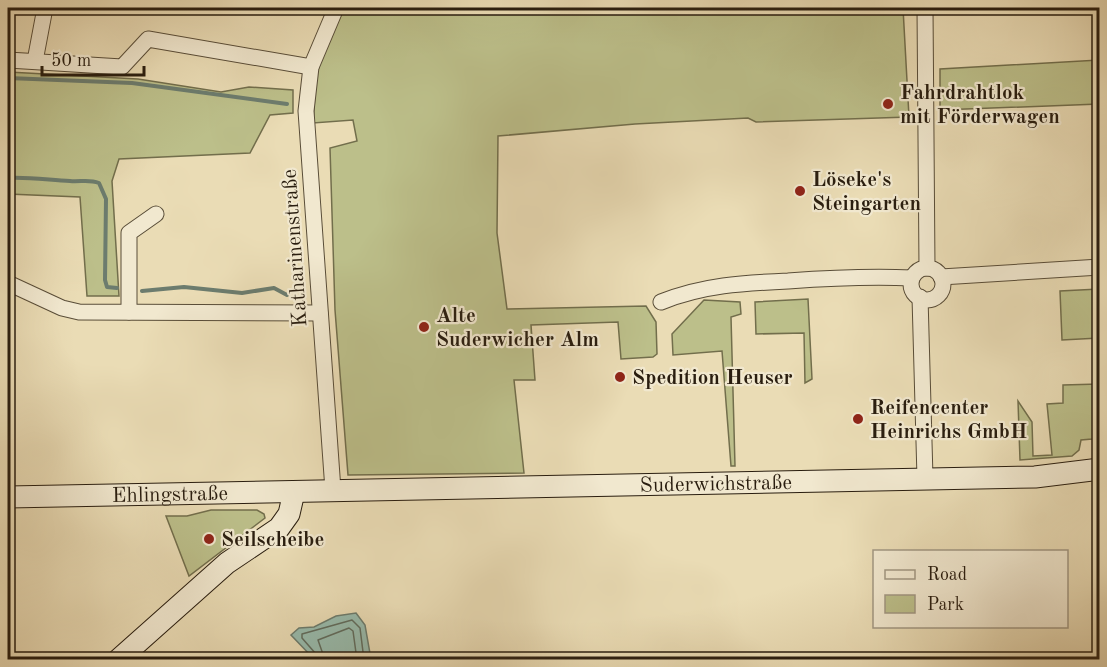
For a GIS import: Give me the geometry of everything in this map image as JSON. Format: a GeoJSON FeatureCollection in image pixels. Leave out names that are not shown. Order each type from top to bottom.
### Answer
{"type":"FeatureCollection","features":[{"type":"Feature","properties":{"kind":"main road","name":"Suderwichstraße"},"geometry":{"type":"LineString","coordinates":[[333,490],[1035,477],[1100,469]]}},
{"type":"Feature","properties":{"kind":"main road","name":"Ehlingstraße"},"geometry":{"type":"LineString","coordinates":[[8,496],[333,490]]}},
{"type":"Feature","properties":{"kind":"main road"},"geometry":{"type":"LineString","coordinates":[[118,660],[227,563],[279,528],[289,514],[294,492]]}},
{"type":"Feature","properties":{"kind":"street"},"geometry":{"type":"LineString","coordinates":[[35,61],[45,8]]}},
{"type":"Feature","properties":{"kind":"street","name":"Katharinenstraße"},"geometry":{"type":"LineString","coordinates":[[333,490],[306,111],[311,66],[336,8]]}},
{"type":"Feature","properties":{"kind":"street"},"geometry":{"type":"LineString","coordinates":[[925,8],[927,268]]}},
{"type":"Feature","properties":{"kind":"street"},"geometry":{"type":"LineString","coordinates":[[8,60],[122,67],[148,39],[311,66]]}},
{"type":"Feature","properties":{"kind":"street"},"geometry":{"type":"LineString","coordinates":[[129,312],[129,233],[156,214]]}},
{"type":"Feature","properties":{"kind":"street"},"geometry":{"type":"LineString","coordinates":[[941,277],[1100,267]]}},
{"type":"Feature","properties":{"kind":"street"},"geometry":{"type":"LineString","coordinates":[[927,268],[935,270],[941,277],[943,286],[938,295],[929,299],[920,297],[913,291],[912,278],[918,271],[927,268]]}},
{"type":"Feature","properties":{"kind":"street"},"geometry":{"type":"LineString","coordinates":[[661,302],[686,291],[716,285],[866,276],[912,278]]}},
{"type":"Feature","properties":{"kind":"street"},"geometry":{"type":"LineString","coordinates":[[8,283],[62,308],[79,312],[320,313]]}},
{"type":"Feature","properties":{"kind":"street"},"geometry":{"type":"LineString","coordinates":[[920,297],[925,478]]}},
{"type":"Feature","properties":{"kind":"green space"},"geometry":{"type":"Polygon","coordinates":[[[343,8],[903,8],[909,117],[756,122],[748,118],[635,124],[498,136],[497,233],[507,309],[646,306],[656,322],[657,354],[653,357],[621,359],[618,322],[531,325],[535,380],[514,380],[524,473],[348,475],[335,310],[330,148],[357,141],[353,120],[313,123],[317,64],[343,8]]]}},
{"type":"Feature","properties":{"kind":"green space"},"geometry":{"type":"Polygon","coordinates":[[[1099,60],[1099,104],[940,110],[940,69],[1099,60]]]}},
{"type":"Feature","properties":{"kind":"green space"},"geometry":{"type":"Polygon","coordinates":[[[8,72],[138,79],[221,92],[249,87],[293,90],[293,113],[270,115],[250,153],[119,159],[112,181],[119,296],[87,296],[80,197],[8,194],[8,72]]]}},
{"type":"Feature","properties":{"kind":"green space"},"geometry":{"type":"Polygon","coordinates":[[[1099,289],[1099,338],[1062,340],[1060,291],[1099,289]]]}},
{"type":"Feature","properties":{"kind":"green space"},"geometry":{"type":"Polygon","coordinates":[[[808,299],[812,379],[805,383],[804,333],[756,334],[755,302],[808,299]]]}},
{"type":"Feature","properties":{"kind":"green space"},"geometry":{"type":"Polygon","coordinates":[[[704,300],[740,302],[741,314],[731,317],[735,466],[731,466],[722,351],[673,355],[672,334],[704,300]]]}},
{"type":"Feature","properties":{"kind":"green space"},"geometry":{"type":"Polygon","coordinates":[[[1099,384],[1099,434],[1092,439],[1081,440],[1079,450],[1072,456],[1020,460],[1018,401],[1032,422],[1033,456],[1052,455],[1047,404],[1063,403],[1063,385],[1099,384]]]}},
{"type":"Feature","properties":{"kind":"green space"},"geometry":{"type":"Polygon","coordinates":[[[211,510],[257,510],[264,514],[265,518],[189,576],[166,516],[187,516],[211,510]]]}},
{"type":"Feature","properties":{"kind":"water"},"geometry":{"type":"Polygon","coordinates":[[[356,613],[365,625],[371,659],[314,659],[291,635],[299,628],[314,627],[336,616],[356,613]]]}},
{"type":"Feature","properties":{"kind":"waterway"},"geometry":{"type":"LineString","coordinates":[[8,78],[132,83],[287,104]]}},
{"type":"Feature","properties":{"kind":"waterway"},"geometry":{"type":"LineString","coordinates":[[8,178],[99,183],[106,199],[105,280],[107,287],[117,288]]}},
{"type":"Feature","properties":{"kind":"waterway"},"geometry":{"type":"LineString","coordinates":[[142,291],[184,287],[242,293],[274,288],[287,295]]}},
{"type":"Feature","properties":{"kind":"place","name":"Fahrdrahtlok mit Förderwagen"},"geometry":{"type":"Point","coordinates":[888,104]}},
{"type":"Feature","properties":{"kind":"place","name":"Löseke's Steingarten"},"geometry":{"type":"Point","coordinates":[800,191]}},
{"type":"Feature","properties":{"kind":"place","name":"Alte Suderwicher Alm"},"geometry":{"type":"Point","coordinates":[424,327]}},
{"type":"Feature","properties":{"kind":"place","name":"Spedition Heuser"},"geometry":{"type":"Point","coordinates":[620,377]}},
{"type":"Feature","properties":{"kind":"place","name":"Reifencenter Heinrichs GmbH"},"geometry":{"type":"Point","coordinates":[858,419]}},
{"type":"Feature","properties":{"kind":"place","name":"Seilscheibe"},"geometry":{"type":"Point","coordinates":[209,539]}}]}
